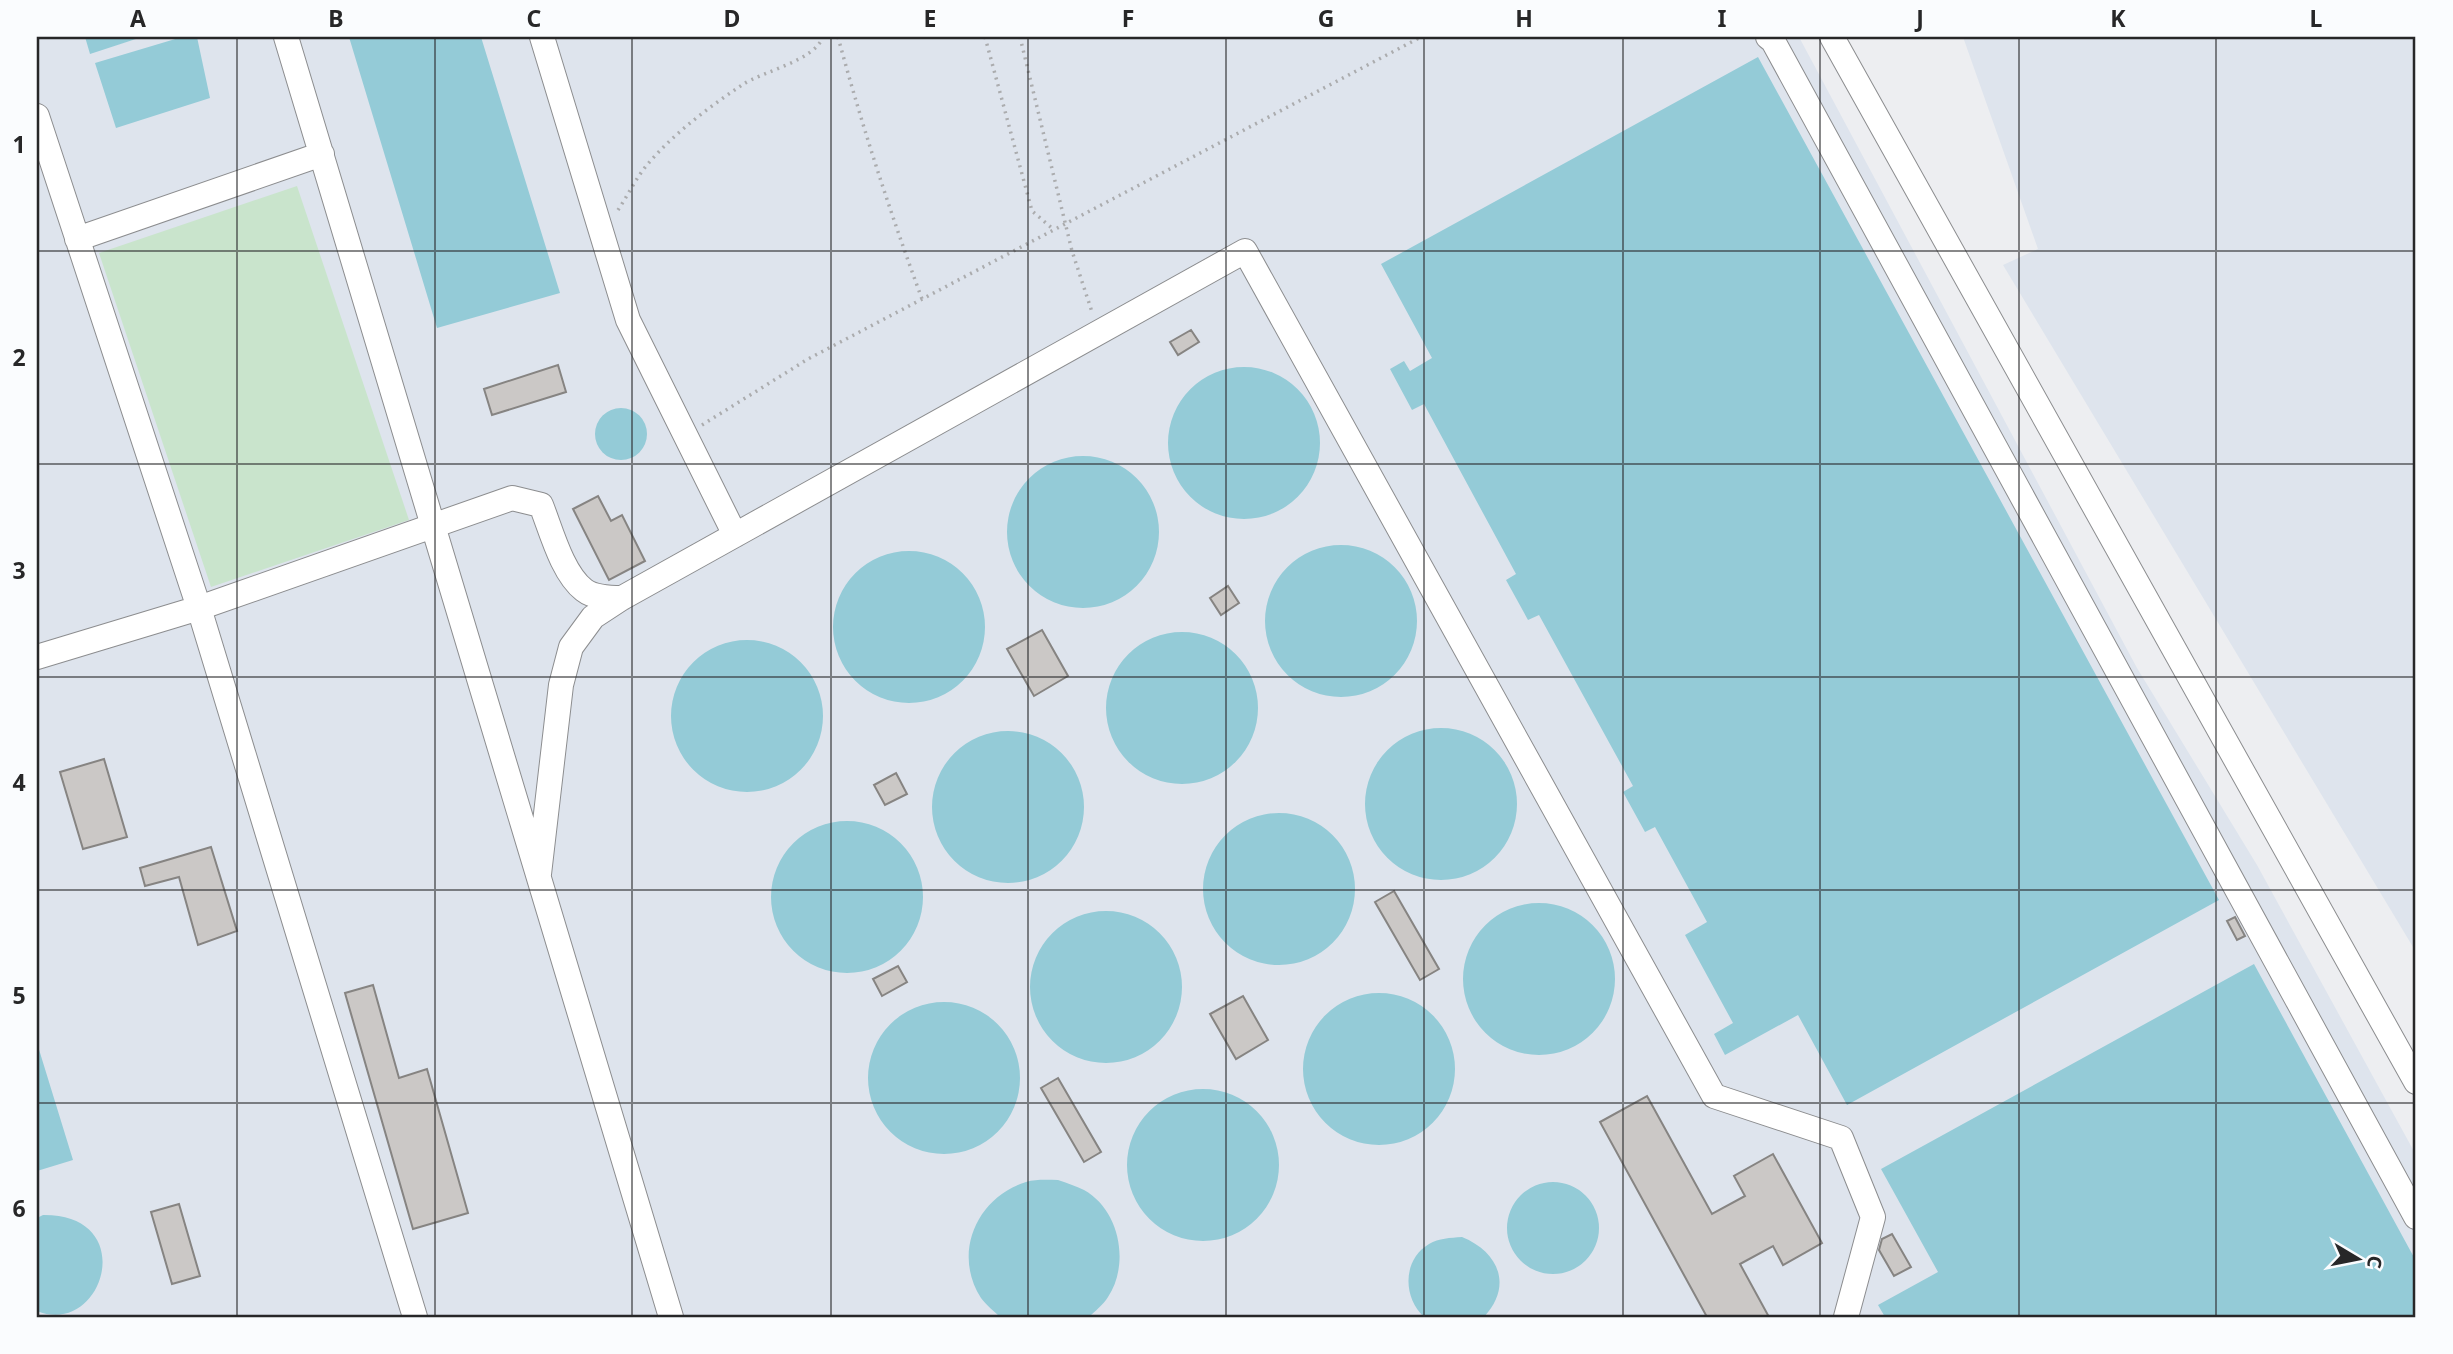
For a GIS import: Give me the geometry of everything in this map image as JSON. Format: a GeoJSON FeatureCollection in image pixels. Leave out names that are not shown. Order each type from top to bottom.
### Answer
{"type":"FeatureCollection","features":[{"type":"Feature","properties":{"kind":"lane"},"geometry":{"type":"LineString","coordinates":[[286,37],[671,1317]]}},
{"type":"Feature","properties":{"kind":"lane"},"geometry":{"type":"LineString","coordinates":[[542,37],[628,320],[735,535]]}},
{"type":"Feature","properties":{"kind":"lane"},"geometry":{"type":"LineString","coordinates":[[1768,37],[1780,53],[2416,1217]]}},
{"type":"Feature","properties":{"kind":"lane"},"geometry":{"type":"LineString","coordinates":[[1832,37],[2416,1082]]}},
{"type":"Feature","properties":{"kind":"lane"},"geometry":{"type":"LineString","coordinates":[[37,116],[199,608],[415,1317]]}},
{"type":"Feature","properties":{"kind":"lane"},"geometry":{"type":"LineString","coordinates":[[77,239],[321,154]]}},
{"type":"Feature","properties":{"kind":"lane"},"geometry":{"type":"LineString","coordinates":[[539,874],[561,685],[571,647],[593,617],[622,598],[1245,251],[1714,1096],[1841,1138],[1873,1217],[1846,1317]]}},
{"type":"Feature","properties":{"kind":"lane"},"geometry":{"type":"LineString","coordinates":[[37,657],[199,608],[512,498],[541,505],[565,566],[584,590],[603,597],[622,598]]}},
{"type":"Feature","properties":{"kind":"path"},"geometry":{"type":"LineString","coordinates":[[617,211],[648,164],[692,121],[744,84],[796,60],[820,45],[823,37]]}},
{"type":"Feature","properties":{"kind":"path"},"geometry":{"type":"LineString","coordinates":[[838,37],[864,131],[922,299]]}},
{"type":"Feature","properties":{"kind":"path"},"geometry":{"type":"LineString","coordinates":[[985,37],[1032,211],[1053,229]]}},
{"type":"Feature","properties":{"kind":"path"},"geometry":{"type":"LineString","coordinates":[[1020,37],[1072,251],[1098,333]]}},
{"type":"Feature","properties":{"kind":"path"},"geometry":{"type":"LineString","coordinates":[[686,436],[808,359],[1421,37]]}},
{"type":"Feature","properties":{"kind":"shaded area"},"geometry":{"type":"Polygon","coordinates":[[[37,37],[85,37],[90,53],[142,37],[1799,37],[2137,668],[2257,865],[2416,1155],[2416,1317],[37,1317],[37,37]]]}},
{"type":"Feature","properties":{"kind":"shaded area"},"geometry":{"type":"Polygon","coordinates":[[[1963,37],[2416,37],[2416,952],[2003,265],[2038,249],[1963,37]]]}},
{"type":"Feature","properties":{"kind":"green space"},"geometry":{"type":"Polygon","coordinates":[[[297,186],[409,520],[211,587],[99,253],[297,186]]]}},
{"type":"Feature","properties":{"kind":"water"},"geometry":{"type":"Polygon","coordinates":[[[85,37],[142,37],[90,54],[85,37]]]}},
{"type":"Feature","properties":{"kind":"water"},"geometry":{"type":"Polygon","coordinates":[[[182,37],[197,37],[210,98],[116,128],[95,63],[182,37]]]}},
{"type":"Feature","properties":{"kind":"water"},"geometry":{"type":"Polygon","coordinates":[[[349,37],[481,37],[560,293],[437,328],[349,37]]]}},
{"type":"Feature","properties":{"kind":"water"},"geometry":{"type":"Polygon","coordinates":[[[1758,57],[2219,900],[1847,1105],[1798,1015],[1725,1055],[1714,1034],[1733,1023],[1685,935],[1707,922],[1655,827],[1645,832],[1623,792],[1633,786],[1539,615],[1528,620],[1506,580],[1516,574],[1424,404],[1412,410],[1390,369],[1404,361],[1410,371],[1432,358],[1381,264],[1758,57]]]}},
{"type":"Feature","properties":{"kind":"water"},"geometry":{"type":"Polygon","coordinates":[[[1244,367],[1273,373],[1297,390],[1314,414],[1320,443],[1314,472],[1297,496],[1273,513],[1244,519],[1215,513],[1191,496],[1174,472],[1168,443],[1174,414],[1191,390],[1215,373],[1244,367]]]}},
{"type":"Feature","properties":{"kind":"water"},"geometry":{"type":"Polygon","coordinates":[[[621,408],[631,410],[639,416],[645,424],[645,444],[639,452],[631,458],[621,460],[611,458],[603,452],[597,444],[595,434],[597,424],[603,416],[611,410],[621,408]]]}},
{"type":"Feature","properties":{"kind":"water"},"geometry":{"type":"Polygon","coordinates":[[[1083,456],[1112,462],[1136,479],[1153,503],[1159,532],[1153,561],[1136,585],[1112,602],[1083,608],[1054,602],[1030,585],[1013,561],[1007,532],[1013,503],[1030,479],[1054,462],[1083,456]]]}},
{"type":"Feature","properties":{"kind":"water"},"geometry":{"type":"Polygon","coordinates":[[[1341,545],[1370,551],[1394,568],[1411,592],[1417,621],[1411,650],[1394,674],[1370,691],[1341,697],[1312,691],[1288,674],[1271,650],[1265,621],[1271,592],[1288,568],[1312,551],[1341,545]]]}},
{"type":"Feature","properties":{"kind":"water"},"geometry":{"type":"Polygon","coordinates":[[[909,551],[938,557],[962,574],[979,598],[985,627],[979,656],[962,680],[938,697],[909,703],[880,697],[856,680],[839,656],[833,627],[839,598],[856,574],[880,557],[909,551]]]}},
{"type":"Feature","properties":{"kind":"water"},"geometry":{"type":"Polygon","coordinates":[[[1182,632],[1211,638],[1235,655],[1252,679],[1258,708],[1252,737],[1235,761],[1211,778],[1182,784],[1153,778],[1129,761],[1112,737],[1106,708],[1112,679],[1129,655],[1153,638],[1182,632]]]}},
{"type":"Feature","properties":{"kind":"water"},"geometry":{"type":"Polygon","coordinates":[[[747,640],[776,646],[800,663],[817,687],[823,716],[817,745],[800,769],[776,786],[747,792],[718,786],[694,769],[677,745],[671,716],[677,687],[694,663],[718,646],[747,640]]]}},
{"type":"Feature","properties":{"kind":"water"},"geometry":{"type":"Polygon","coordinates":[[[1441,728],[1470,734],[1494,751],[1511,775],[1517,804],[1511,833],[1494,857],[1470,874],[1441,880],[1412,874],[1388,857],[1371,833],[1365,804],[1371,775],[1388,751],[1412,734],[1441,728]]]}},
{"type":"Feature","properties":{"kind":"water"},"geometry":{"type":"Polygon","coordinates":[[[1008,731],[1037,737],[1061,754],[1078,778],[1084,807],[1078,836],[1061,860],[1037,877],[1008,883],[979,877],[955,860],[938,836],[932,807],[938,778],[955,754],[979,737],[1008,731]]]}},
{"type":"Feature","properties":{"kind":"water"},"geometry":{"type":"Polygon","coordinates":[[[1279,813],[1308,819],[1332,836],[1349,860],[1355,889],[1349,918],[1332,942],[1308,959],[1279,965],[1250,959],[1226,942],[1209,918],[1203,889],[1209,860],[1226,836],[1250,819],[1279,813]]]}},
{"type":"Feature","properties":{"kind":"water"},"geometry":{"type":"Polygon","coordinates":[[[847,821],[876,827],[900,844],[917,868],[923,897],[917,926],[900,950],[876,967],[847,973],[818,967],[794,950],[777,926],[771,897],[777,868],[794,844],[818,827],[847,821]]]}},
{"type":"Feature","properties":{"kind":"water"},"geometry":{"type":"Polygon","coordinates":[[[1539,903],[1568,909],[1592,926],[1609,950],[1615,979],[1609,1008],[1592,1032],[1568,1049],[1539,1055],[1510,1049],[1486,1032],[1469,1008],[1463,979],[1469,950],[1486,926],[1510,909],[1539,903]]]}},
{"type":"Feature","properties":{"kind":"water"},"geometry":{"type":"Polygon","coordinates":[[[1106,911],[1135,917],[1159,934],[1176,958],[1182,987],[1176,1016],[1159,1040],[1135,1057],[1106,1063],[1077,1057],[1053,1040],[1036,1016],[1030,987],[1036,958],[1053,934],[1077,917],[1106,911]]]}},
{"type":"Feature","properties":{"kind":"water"},"geometry":{"type":"Polygon","coordinates":[[[2254,964],[2416,1261],[2416,1317],[1885,1317],[1878,1305],[1938,1272],[1881,1169],[2254,964]]]}},
{"type":"Feature","properties":{"kind":"water"},"geometry":{"type":"Polygon","coordinates":[[[1379,993],[1408,999],[1432,1016],[1449,1040],[1455,1069],[1449,1098],[1432,1122],[1408,1139],[1379,1145],[1350,1139],[1326,1122],[1309,1098],[1303,1069],[1309,1040],[1326,1016],[1350,999],[1379,993]]]}},
{"type":"Feature","properties":{"kind":"water"},"geometry":{"type":"Polygon","coordinates":[[[944,1002],[973,1008],[997,1025],[1014,1049],[1020,1078],[1014,1107],[997,1131],[973,1148],[944,1154],[915,1148],[891,1131],[874,1107],[868,1078],[874,1049],[891,1025],[915,1008],[944,1002]]]}},
{"type":"Feature","properties":{"kind":"water"},"geometry":{"type":"Polygon","coordinates":[[[37,1043],[73,1160],[37,1171],[37,1043]]]}},
{"type":"Feature","properties":{"kind":"water"},"geometry":{"type":"Polygon","coordinates":[[[1203,1089],[1232,1095],[1256,1112],[1273,1136],[1279,1165],[1273,1194],[1256,1218],[1232,1235],[1203,1241],[1174,1235],[1150,1218],[1133,1194],[1127,1165],[1133,1136],[1150,1112],[1174,1095],[1203,1089]]]}},
{"type":"Feature","properties":{"kind":"water"},"geometry":{"type":"Polygon","coordinates":[[[1058,1180],[1084,1190],[1106,1211],[1118,1239],[1120,1254],[1115,1284],[1106,1300],[1089,1317],[1000,1317],[981,1298],[973,1281],[969,1263],[974,1229],[994,1200],[1009,1189],[1030,1181],[1058,1180]]]}},
{"type":"Feature","properties":{"kind":"water"},"geometry":{"type":"Polygon","coordinates":[[[1553,1182],[1570,1186],[1585,1196],[1595,1211],[1599,1228],[1595,1245],[1585,1260],[1570,1270],[1553,1274],[1536,1270],[1521,1260],[1511,1245],[1507,1228],[1511,1211],[1521,1196],[1536,1186],[1553,1182]]]}},
{"type":"Feature","properties":{"kind":"water"},"geometry":{"type":"Polygon","coordinates":[[[43,1215],[74,1220],[93,1233],[102,1252],[102,1273],[94,1292],[80,1307],[60,1315],[37,1311],[37,1218],[43,1215]]]}},
{"type":"Feature","properties":{"kind":"water"},"geometry":{"type":"Polygon","coordinates":[[[1462,1237],[1485,1251],[1498,1271],[1500,1282],[1493,1305],[1484,1317],[1424,1317],[1412,1300],[1409,1290],[1408,1279],[1414,1259],[1433,1242],[1462,1237]]]}},
{"type":"Feature","properties":{"kind":"building"},"geometry":{"type":"Polygon","coordinates":[[[1191,330],[1199,342],[1178,355],[1170,342],[1191,330]]]}},
{"type":"Feature","properties":{"kind":"building"},"geometry":{"type":"Polygon","coordinates":[[[558,365],[566,392],[492,415],[484,389],[558,365]]]}},
{"type":"Feature","properties":{"kind":"building"},"geometry":{"type":"Polygon","coordinates":[[[598,496],[611,521],[622,515],[645,561],[609,580],[573,509],[598,496]]]}},
{"type":"Feature","properties":{"kind":"building"},"geometry":{"type":"Polygon","coordinates":[[[1228,586],[1239,603],[1221,615],[1210,598],[1228,586]]]}},
{"type":"Feature","properties":{"kind":"building"},"geometry":{"type":"Polygon","coordinates":[[[1042,630],[1068,676],[1034,696],[1007,649],[1042,630]]]}},
{"type":"Feature","properties":{"kind":"building"},"geometry":{"type":"Polygon","coordinates":[[[104,759],[127,837],[83,849],[60,772],[104,759]]]}},
{"type":"Feature","properties":{"kind":"building"},"geometry":{"type":"Polygon","coordinates":[[[896,773],[907,794],[885,805],[874,785],[896,773]]]}},
{"type":"Feature","properties":{"kind":"building"},"geometry":{"type":"Polygon","coordinates":[[[211,847],[237,931],[198,945],[179,877],[145,886],[140,868],[211,847]]]}},
{"type":"Feature","properties":{"kind":"building"},"geometry":{"type":"Polygon","coordinates":[[[1394,891],[1439,969],[1420,980],[1375,902],[1394,891]]]}},
{"type":"Feature","properties":{"kind":"building"},"geometry":{"type":"Polygon","coordinates":[[[2235,917],[2245,936],[2237,940],[2227,921],[2235,917]]]}},
{"type":"Feature","properties":{"kind":"building"},"geometry":{"type":"Polygon","coordinates":[[[898,966],[907,982],[882,996],[873,979],[898,966]]]}},
{"type":"Feature","properties":{"kind":"building"},"geometry":{"type":"Polygon","coordinates":[[[373,985],[399,1078],[427,1069],[468,1213],[413,1229],[345,993],[373,985]]]}},
{"type":"Feature","properties":{"kind":"building"},"geometry":{"type":"Polygon","coordinates":[[[1243,996],[1268,1040],[1236,1059],[1210,1014],[1243,996]]]}},
{"type":"Feature","properties":{"kind":"building"},"geometry":{"type":"Polygon","coordinates":[[[1058,1078],[1101,1152],[1084,1162],[1041,1088],[1058,1078]]]}},
{"type":"Feature","properties":{"kind":"building"},"geometry":{"type":"Polygon","coordinates":[[[1647,1096],[1712,1214],[1745,1196],[1734,1176],[1773,1154],[1822,1243],[1783,1265],[1773,1246],[1740,1264],[1769,1317],[1707,1317],[1600,1122],[1647,1096]]]}},
{"type":"Feature","properties":{"kind":"building"},"geometry":{"type":"Polygon","coordinates":[[[179,1204],[200,1276],[172,1284],[151,1212],[179,1204]]]}},
{"type":"Feature","properties":{"kind":"building"},"geometry":{"type":"Polygon","coordinates":[[[1892,1234],[1911,1267],[1894,1276],[1879,1250],[1882,1239],[1892,1234]]]}}]}
